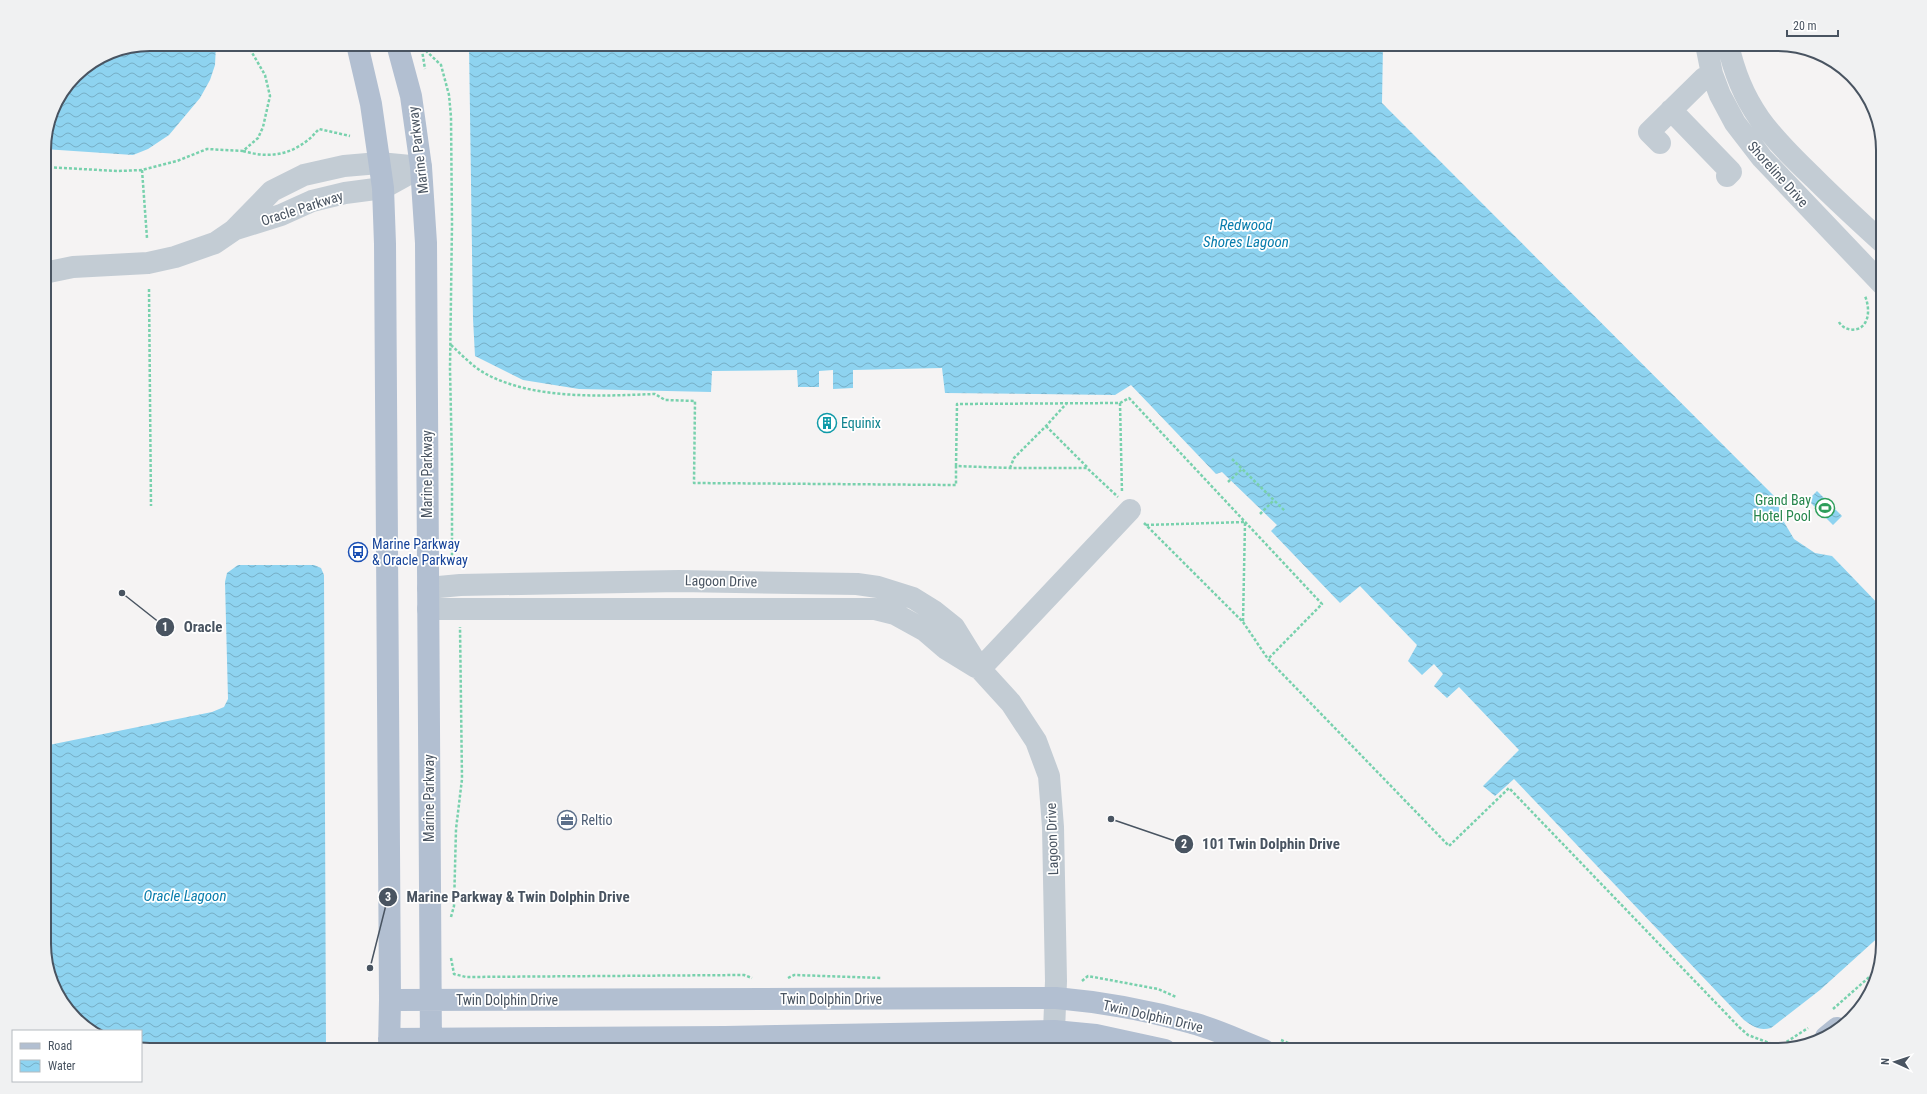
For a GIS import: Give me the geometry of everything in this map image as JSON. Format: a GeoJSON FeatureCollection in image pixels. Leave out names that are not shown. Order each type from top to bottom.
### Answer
{"type":"FeatureCollection","features":[{"type":"Feature","properties":{"kind":"main road"},"geometry":{"type":"LineString","coordinates":[[359,51],[371,104],[383,188],[385,252],[389,1043]]}},
{"type":"Feature","properties":{"kind":"main road","name":"Marine Parkway"},"geometry":{"type":"LineString","coordinates":[[399,51],[411,96],[422,167],[426,243],[431,1043]]}},
{"type":"Feature","properties":{"kind":"main road","name":"Twin Dolphin Drive"},"geometry":{"type":"LineString","coordinates":[[390,1000],[1056,998],[1100,1002],[1144,1011],[1194,1023],[1246,1043]]}},
{"type":"Feature","properties":{"kind":"main road"},"geometry":{"type":"LineString","coordinates":[[472,1043],[1054,1031],[1096,1035],[1133,1043]]}},
{"type":"Feature","properties":{"kind":"street","name":"Shoreline Drive"},"geometry":{"type":"LineString","coordinates":[[1707,51],[1712,74],[1720,95],[1735,123],[1762,158],[1876,278]]}},
{"type":"Feature","properties":{"kind":"street","name":"Shoreline Drive"},"geometry":{"type":"LineString","coordinates":[[1730,51],[1736,74],[1746,97],[1770,135],[1876,236]]}},
{"type":"Feature","properties":{"kind":"street"},"geometry":{"type":"LineString","coordinates":[[1660,143],[1649,132],[1704,78],[1712,74]]}},
{"type":"Feature","properties":{"kind":"street"},"geometry":{"type":"LineString","coordinates":[[1671,110],[1731,172],[1727,176]]}},
{"type":"Feature","properties":{"kind":"street","name":"Oracle Parkway"},"geometry":{"type":"LineString","coordinates":[[51,272],[73,267],[148,263],[215,243],[234,230],[272,191],[304,175],[344,166],[379,163],[422,167]]}},
{"type":"Feature","properties":{"kind":"street","name":"Oracle Parkway"},"geometry":{"type":"LineString","coordinates":[[234,230],[282,215],[312,202],[344,193],[383,188],[422,167]]}},
{"type":"Feature","properties":{"kind":"street"},"geometry":{"type":"LineString","coordinates":[[980,669],[1126,506]]}},
{"type":"Feature","properties":{"kind":"street","name":"Lagoon Drive"},"geometry":{"type":"LineString","coordinates":[[428,588],[460,585],[679,581],[837,583],[871,586],[913,598],[934,611],[954,627],[980,669],[1016,709],[1036,741],[1049,776],[1053,827],[1056,998],[1054,1031]]}},
{"type":"Feature","properties":{"kind":"street","name":"Lagoon Drive"},"geometry":{"type":"LineString","coordinates":[[428,609],[875,609],[894,614],[924,630],[945,648],[980,669]]}},
{"type":"Feature","properties":{"kind":"path"},"geometry":{"type":"LineString","coordinates":[[243,151],[258,138],[263,127],[270,96],[265,75],[251,51]]}},
{"type":"Feature","properties":{"kind":"path"},"geometry":{"type":"LineString","coordinates":[[426,51],[441,64],[449,95],[452,216],[452,558],[456,569]]}},
{"type":"Feature","properties":{"kind":"path"},"geometry":{"type":"LineString","coordinates":[[51,167],[118,171],[142,170],[177,161],[207,149],[243,151],[266,156],[281,154],[295,149],[320,130],[324,129],[350,136]]}},
{"type":"Feature","properties":{"kind":"path"},"geometry":{"type":"LineString","coordinates":[[142,170],[147,238]]}},
{"type":"Feature","properties":{"kind":"path"},"geometry":{"type":"LineString","coordinates":[[149,289],[151,506]]}},
{"type":"Feature","properties":{"kind":"path"},"geometry":{"type":"LineString","coordinates":[[451,345],[486,374],[529,388],[548,392],[576,394],[655,394],[665,400],[695,401],[694,483],[956,485],[957,404],[1120,403],[1129,398],[1322,604],[1268,659]]}},
{"type":"Feature","properties":{"kind":"path"},"geometry":{"type":"LineString","coordinates":[[1120,403],[1126,506]]}},
{"type":"Feature","properties":{"kind":"path"},"geometry":{"type":"LineString","coordinates":[[1010,468],[1014,458],[1066,404]]}},
{"type":"Feature","properties":{"kind":"path"},"geometry":{"type":"LineString","coordinates":[[1046,426],[1243,622],[1268,659],[1449,846],[1509,788],[1739,1027],[1748,1035],[1769,1043]]}},
{"type":"Feature","properties":{"kind":"path"},"geometry":{"type":"LineString","coordinates":[[1232,459],[1285,511]]}},
{"type":"Feature","properties":{"kind":"path"},"geometry":{"type":"LineString","coordinates":[[956,466],[1088,468]]}},
{"type":"Feature","properties":{"kind":"path"},"geometry":{"type":"LineString","coordinates":[[1228,482],[1242,469]]}},
{"type":"Feature","properties":{"kind":"path"},"geometry":{"type":"LineString","coordinates":[[1260,514],[1274,500]]}},
{"type":"Feature","properties":{"kind":"path"},"geometry":{"type":"LineString","coordinates":[[1146,525],[1245,522]]}},
{"type":"Feature","properties":{"kind":"path"},"geometry":{"type":"LineString","coordinates":[[1243,622],[1245,522]]}},
{"type":"Feature","properties":{"kind":"path"},"geometry":{"type":"LineString","coordinates":[[450,918],[454,906],[456,829],[462,779],[460,624]]}},
{"type":"Feature","properties":{"kind":"path"},"geometry":{"type":"LineString","coordinates":[[451,956],[454,974],[466,978],[744,975],[754,979]]}},
{"type":"Feature","properties":{"kind":"water"},"geometry":{"type":"Polygon","coordinates":[[[144,51],[216,51],[215,65],[210,80],[200,98],[169,135],[148,149],[133,155],[51,149],[54,125],[61,106],[71,90],[90,71],[118,56],[144,51]]]}},
{"type":"Feature","properties":{"kind":"water","name":"Redwood Shores Lagoon"},"geometry":{"type":"Polygon","coordinates":[[[469,51],[1383,51],[1382,103],[1777,499],[1781,517],[1794,539],[1815,553],[1832,556],[1876,602],[1876,939],[1820,990],[1771,1028],[1757,1028],[1744,1020],[1514,779],[1495,796],[1483,786],[1519,750],[1459,687],[1447,698],[1434,686],[1443,674],[1434,664],[1422,675],[1408,661],[1417,645],[1360,586],[1340,603],[1271,531],[1277,525],[1222,472],[1216,474],[1131,385],[1115,395],[945,393],[942,368],[853,370],[853,388],[833,389],[833,370],[819,371],[819,387],[798,387],[797,370],[712,371],[711,392],[579,389],[523,380],[475,356],[473,319],[469,51]]]}},
{"type":"Feature","properties":{"kind":"water","name":"Grand Bay Hotel Pool"},"geometry":{"type":"Polygon","coordinates":[[[1817,491],[1842,516],[1833,525],[1808,500],[1817,491]]]}},
{"type":"Feature","properties":{"kind":"water","name":"Oracle Lagoon"},"geometry":{"type":"Polygon","coordinates":[[[238,565],[314,565],[321,568],[324,575],[326,1043],[142,1042],[142,1030],[101,1030],[90,1023],[71,1004],[64,993],[54,969],[51,950],[51,745],[212,712],[224,707],[228,699],[225,582],[227,573],[238,565]]]}},
{"type":"Feature","properties":{"kind":"place","name":"Equinix"},"geometry":{"type":"Point","coordinates":[827,423]}},
{"type":"Feature","properties":{"kind":"place","name":"Grand Bay Hotel Pool"},"geometry":{"type":"Point","coordinates":[1825,508]}},
{"type":"Feature","properties":{"kind":"place","name":"Marine Parkway & Oracle Parkway"},"geometry":{"type":"Point","coordinates":[358,552]}},
{"type":"Feature","properties":{"kind":"place","name":"Oracle"},"geometry":{"type":"Point","coordinates":[122,593]}},
{"type":"Feature","properties":{"kind":"place","name":"101 Twin Dolphin Drive"},"geometry":{"type":"Point","coordinates":[1111,819]}},
{"type":"Feature","properties":{"kind":"place","name":"Reltio"},"geometry":{"type":"Point","coordinates":[567,820]}},
{"type":"Feature","properties":{"kind":"place","name":"Marine Parkway & Twin Dolphin Drive"},"geometry":{"type":"Point","coordinates":[370,968]}}]}
